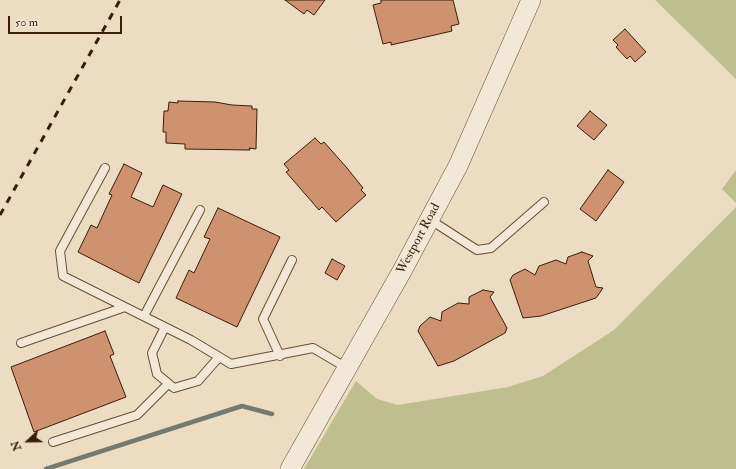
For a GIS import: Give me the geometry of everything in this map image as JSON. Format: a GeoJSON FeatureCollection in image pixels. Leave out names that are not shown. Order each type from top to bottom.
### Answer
{"type":"FeatureCollection","features":[{"type":"Feature","properties":{"kind":"street","name":"Westport Road"},"geometry":{"type":"LineString","coordinates":[[290,469],[348,368],[458,166],[531,0]]}},
{"type":"Feature","properties":{"kind":"lane"},"geometry":{"type":"LineString","coordinates":[[105,168],[60,251],[63,276],[144,316],[231,364],[280,356],[312,348],[348,368]]}},
{"type":"Feature","properties":{"kind":"lane"},"geometry":{"type":"LineString","coordinates":[[429,220],[477,250],[491,248],[544,202]]}},
{"type":"Feature","properties":{"kind":"lane"},"geometry":{"type":"LineString","coordinates":[[144,316],[200,210]]}},
{"type":"Feature","properties":{"kind":"lane"},"geometry":{"type":"LineString","coordinates":[[280,356],[263,319],[292,260]]}},
{"type":"Feature","properties":{"kind":"lane"},"geometry":{"type":"LineString","coordinates":[[22,343],[125,307]]}},
{"type":"Feature","properties":{"kind":"lane"},"geometry":{"type":"LineString","coordinates":[[165,327],[152,353],[157,374],[174,388],[198,381],[219,357]]}},
{"type":"Feature","properties":{"kind":"lane"},"geometry":{"type":"LineString","coordinates":[[53,442],[137,415],[168,384]]}},
{"type":"Feature","properties":{"kind":"shaded area"},"geometry":{"type":"Polygon","coordinates":[[[655,0],[736,0],[736,79],[655,0]]]}},
{"type":"Feature","properties":{"kind":"shaded area"},"geometry":{"type":"Polygon","coordinates":[[[736,170],[736,203],[722,189],[736,170]]]}},
{"type":"Feature","properties":{"kind":"shaded area"},"geometry":{"type":"Polygon","coordinates":[[[736,207],[736,469],[304,469],[356,381],[377,399],[398,405],[508,387],[543,376],[614,330],[736,207]]]}},
{"type":"Feature","properties":{"kind":"building"},"geometry":{"type":"Polygon","coordinates":[[[285,0],[325,0],[314,15],[307,10],[304,14],[285,0]]]}},
{"type":"Feature","properties":{"kind":"building"},"geometry":{"type":"Polygon","coordinates":[[[381,0],[453,0],[459,24],[451,26],[452,31],[391,45],[391,42],[383,44],[373,5],[381,3],[381,0]]]}},
{"type":"Feature","properties":{"kind":"building"},"geometry":{"type":"Polygon","coordinates":[[[625,29],[646,52],[635,62],[630,56],[627,59],[616,47],[618,45],[613,40],[625,29]]]}},
{"type":"Feature","properties":{"kind":"building"},"geometry":{"type":"Polygon","coordinates":[[[178,101],[215,102],[252,106],[252,109],[257,109],[256,149],[185,149],[185,144],[166,143],[166,132],[163,132],[164,111],[168,111],[169,102],[178,103],[178,101]]]}},
{"type":"Feature","properties":{"kind":"building"},"geometry":{"type":"Polygon","coordinates":[[[590,111],[607,125],[594,140],[577,126],[590,111]]]}},
{"type":"Feature","properties":{"kind":"building"},"geometry":{"type":"Polygon","coordinates":[[[315,138],[321,144],[324,142],[363,188],[361,190],[366,195],[336,222],[322,207],[319,210],[286,172],[289,170],[284,164],[315,138]]]}},
{"type":"Feature","properties":{"kind":"building"},"geometry":{"type":"Polygon","coordinates":[[[124,164],[142,173],[131,197],[153,207],[163,185],[182,194],[139,283],[78,252],[91,225],[97,228],[112,195],[109,194],[124,164]]]}},
{"type":"Feature","properties":{"kind":"building"},"geometry":{"type":"Polygon","coordinates":[[[608,170],[624,182],[596,221],[580,209],[608,170]]]}},
{"type":"Feature","properties":{"kind":"building"},"geometry":{"type":"Polygon","coordinates":[[[218,208],[280,237],[237,327],[176,298],[189,270],[194,273],[210,239],[204,237],[218,208]]]}},
{"type":"Feature","properties":{"kind":"building"},"geometry":{"type":"Polygon","coordinates":[[[582,252],[593,256],[588,261],[596,287],[603,288],[596,298],[541,316],[523,318],[510,280],[513,275],[525,269],[535,275],[539,266],[556,260],[566,264],[568,257],[582,252]]]}},
{"type":"Feature","properties":{"kind":"building"},"geometry":{"type":"Polygon","coordinates":[[[332,259],[345,266],[337,280],[325,273],[332,259]]]}},
{"type":"Feature","properties":{"kind":"building"},"geometry":{"type":"Polygon","coordinates":[[[483,290],[494,292],[490,297],[507,328],[505,333],[454,361],[438,366],[418,331],[420,326],[430,317],[441,321],[442,312],[458,303],[469,304],[469,297],[483,290]]]}},
{"type":"Feature","properties":{"kind":"building"},"geometry":{"type":"Polygon","coordinates":[[[105,331],[114,354],[110,356],[126,397],[34,432],[11,367],[105,331]]]}},
{"type":"Feature","properties":{"kind":"waterway"},"geometry":{"type":"LineString","coordinates":[[46,469],[242,406],[272,414]]}},
{"type":"Feature","properties":{"kind":"railway"},"geometry":{"type":"LineString","coordinates":[[0,215],[120,0]]}}]}
